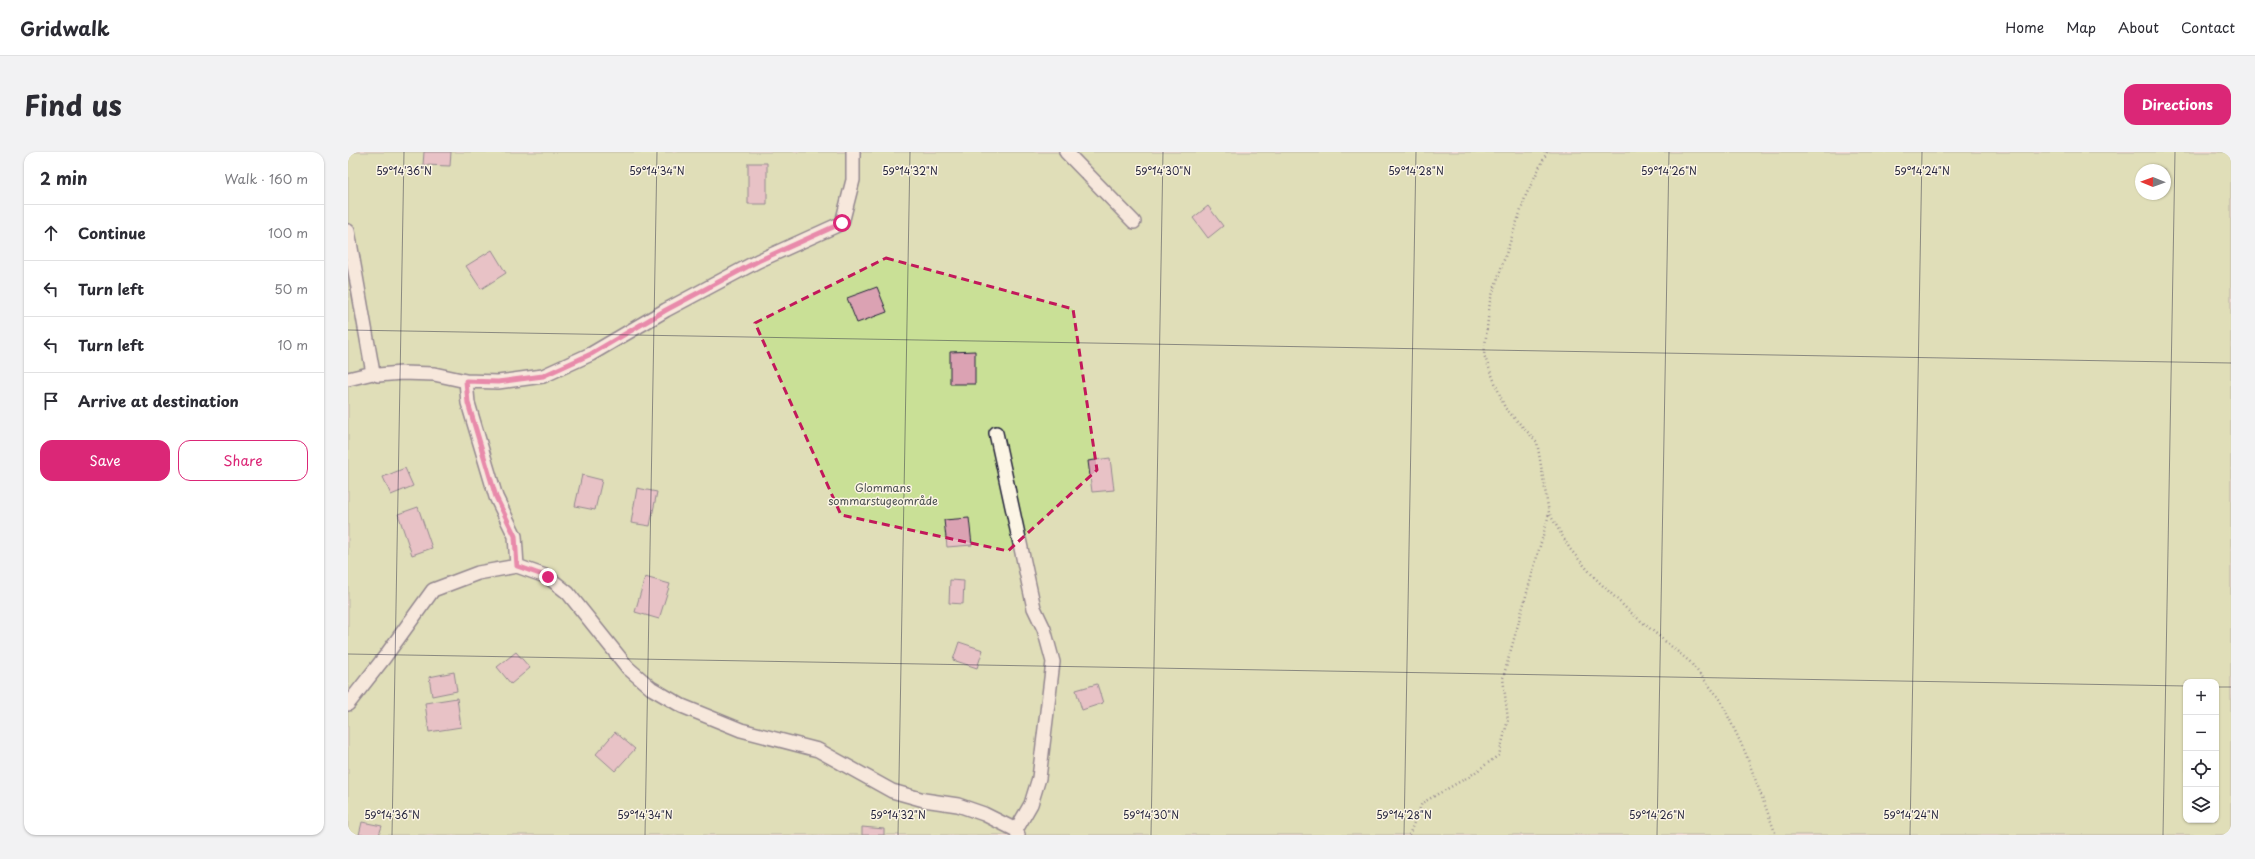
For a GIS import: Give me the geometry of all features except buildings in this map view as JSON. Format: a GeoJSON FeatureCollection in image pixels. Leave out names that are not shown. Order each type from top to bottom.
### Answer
{"type":"FeatureCollection","features":[{"type":"Feature","properties":{"kind":"lane"},"geometry":{"type":"LineString","coordinates":[[348,379],[373,373],[378,375],[402,373],[434,374],[466,381],[498,382],[543,376],[591,354],[666,310],[758,261],[842,223],[853,180],[853,152]]}},
{"type":"Feature","properties":{"kind":"lane"},"geometry":{"type":"LineString","coordinates":[[1066,152],[1134,222]]}},
{"type":"Feature","properties":{"kind":"lane"},"geometry":{"type":"LineString","coordinates":[[348,231],[373,373]]}},
{"type":"Feature","properties":{"kind":"lane"},"geometry":{"type":"LineString","coordinates":[[466,381],[468,403],[496,497],[515,536],[517,566]]}},
{"type":"Feature","properties":{"kind":"lane"},"geometry":{"type":"LineString","coordinates":[[348,704],[384,658],[433,590],[478,573],[517,566],[548,577],[568,593],[628,668],[651,688],[682,706],[741,730],[818,750],[892,791],[924,800],[958,805],[984,814],[1017,833],[1031,804],[1039,778],[1053,662],[1044,629],[1034,608],[996,433]]}},
{"type":"Feature","properties":{"kind":"path"},"geometry":{"type":"LineString","coordinates":[[1547,152],[1526,195],[1490,301],[1484,355],[1505,408],[1537,442],[1549,513],[1570,548],[1594,577],[1629,611],[1690,662],[1720,699],[1745,752],[1776,835]]}},
{"type":"Feature","properties":{"kind":"path"},"geometry":{"type":"LineString","coordinates":[[1409,835],[1422,803],[1470,776],[1499,755],[1508,720],[1503,678],[1549,513]]}},
{"type":"Feature","properties":{"kind":"highlighted area"},"geometry":{"type":"Polygon","coordinates":[[[886,258],[1073,309],[1097,470],[1008,551],[841,515],[755,323],[886,258]]]}},
{"type":"Feature","properties":{"kind":"green space","name":"Glommans sommarstugeområde"},"geometry":{"type":"Polygon","coordinates":[[[348,152],[2231,152],[2231,835],[348,835],[348,152]]]}},
{"type":"Feature","properties":{"kind":"route"},"geometry":{"type":"LineString","coordinates":[[548,577],[517,566],[515,536],[496,497],[468,403],[466,381],[498,382],[543,376],[591,354],[666,310],[758,261],[842,223]]}}]}
